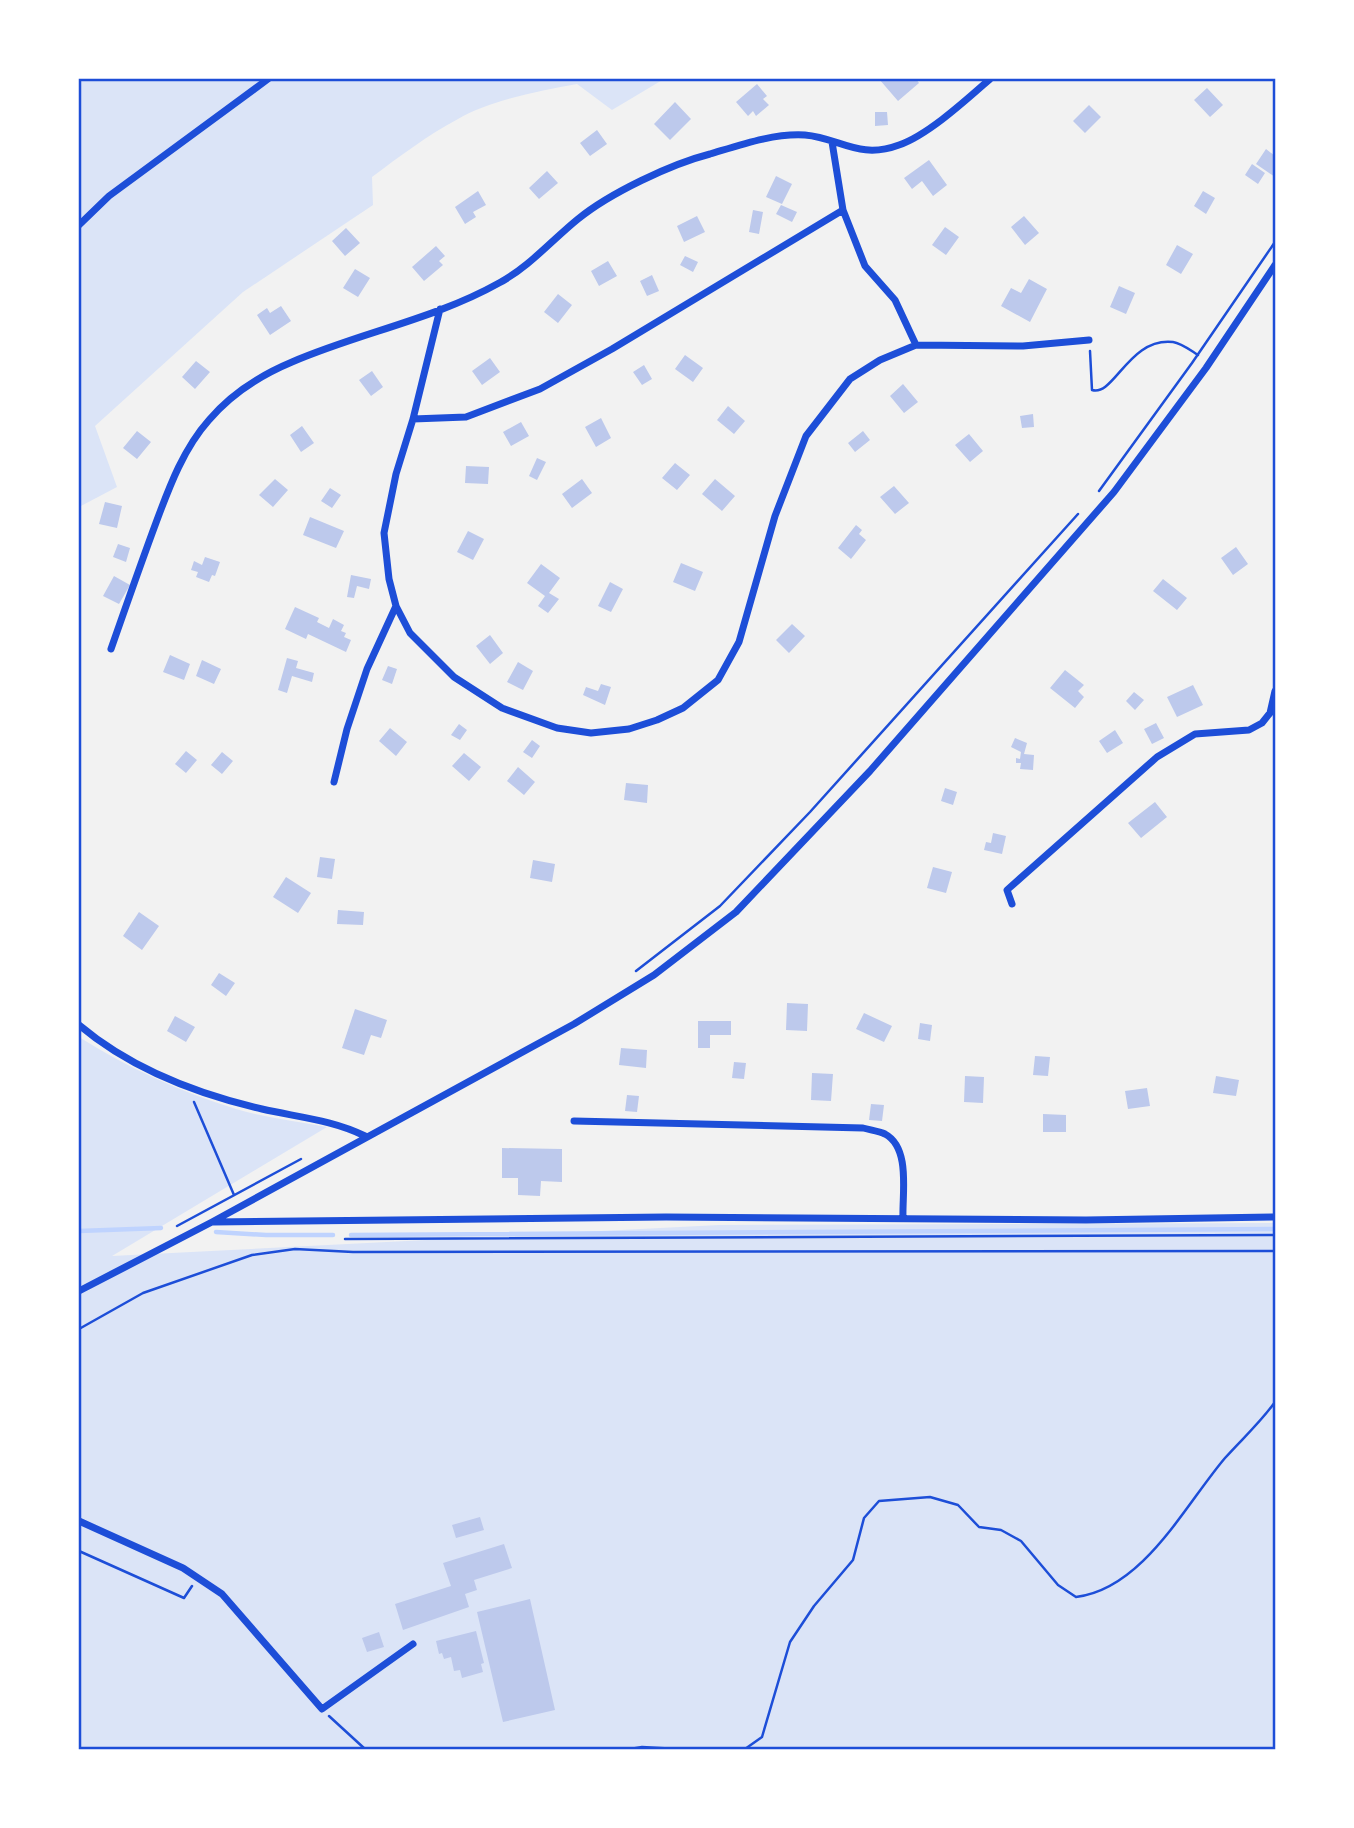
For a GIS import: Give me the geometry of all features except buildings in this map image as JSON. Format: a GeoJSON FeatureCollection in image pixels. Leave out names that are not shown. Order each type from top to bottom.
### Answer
{"type":"FeatureCollection","features":[{"type":"Feature","properties":{"kind":"street"},"geometry":{"type":"LineString","coordinates":[[79,225],[109,196],[268,79]]}},
{"type":"Feature","properties":{"kind":"street"},"geometry":{"type":"LineString","coordinates":[[111,649],[176,470],[208,421],[243,388],[290,362],[440,309],[500,283],[542,252],[581,217],[643,180],[707,154],[780,136],[807,135],[853,149],[874,150],[897,146],[912,139],[964,102],[990,79]]}},
{"type":"Feature","properties":{"kind":"street"},"geometry":{"type":"LineString","coordinates":[[831,142],[843,210],[865,266],[895,300],[916,345]]}},
{"type":"Feature","properties":{"kind":"street"},"geometry":{"type":"LineString","coordinates":[[413,419],[466,417],[540,389],[612,349],[843,210]]}},
{"type":"Feature","properties":{"kind":"street"},"geometry":{"type":"LineString","coordinates":[[79,1291],[212,1222],[573,1024],[654,975],[736,912],[870,771],[1114,492],[1206,368],[1275,265]]}},
{"type":"Feature","properties":{"kind":"street"},"geometry":{"type":"LineString","coordinates":[[440,309],[413,419],[396,474],[384,533],[389,579],[396,606],[410,632],[454,677],[502,708],[557,728],[591,733],[629,729],[683,708],[718,680],[739,642],[775,516],[806,436],[850,379],[880,360],[916,345],[1023,346],[1089,341]]}},
{"type":"Feature","properties":{"kind":"street"},"geometry":{"type":"LineString","coordinates":[[334,782],[367,669],[396,606]]}},
{"type":"Feature","properties":{"kind":"street"},"geometry":{"type":"LineString","coordinates":[[1012,904],[1007,890],[1157,757],[1195,734],[1249,730],[1262,723],[1270,713],[1275,691]]}},
{"type":"Feature","properties":{"kind":"street"},"geometry":{"type":"LineString","coordinates":[[79,1025],[112,1050],[187,1086],[239,1104],[336,1124],[365,1136]]}},
{"type":"Feature","properties":{"kind":"street"},"geometry":{"type":"LineString","coordinates":[[575,1121],[863,1128],[886,1134],[898,1147],[903,1164],[903,1218]]}},
{"type":"Feature","properties":{"kind":"street"},"geometry":{"type":"LineString","coordinates":[[212,1222],[666,1217],[1086,1220],[1275,1217]]}},
{"type":"Feature","properties":{"kind":"street"},"geometry":{"type":"LineString","coordinates":[[79,1521],[183,1568],[222,1594],[321,1709],[413,1644]]}},
{"type":"Feature","properties":{"kind":"path"},"geometry":{"type":"LineString","coordinates":[[1098,492],[1198,355],[1275,242]]}},
{"type":"Feature","properties":{"kind":"path"},"geometry":{"type":"LineString","coordinates":[[1089,341],[1090,384],[1092,390],[1097,392],[1105,389],[1138,351],[1152,345],[1176,342],[1198,355]]}},
{"type":"Feature","properties":{"kind":"path"},"geometry":{"type":"LineString","coordinates":[[626,978],[720,906],[810,813],[1079,512]]}},
{"type":"Feature","properties":{"kind":"path"},"geometry":{"type":"LineString","coordinates":[[187,1086],[234,1195]]}},
{"type":"Feature","properties":{"kind":"path"},"geometry":{"type":"LineString","coordinates":[[175,1227],[305,1156]]}},
{"type":"Feature","properties":{"kind":"path"},"geometry":{"type":"LineString","coordinates":[[345,1239],[1275,1235]]}},
{"type":"Feature","properties":{"kind":"path"},"geometry":{"type":"LineString","coordinates":[[79,1329],[143,1293],[253,1255],[295,1249],[349,1252],[1275,1251]]}},
{"type":"Feature","properties":{"kind":"path"},"geometry":{"type":"LineString","coordinates":[[745,1749],[762,1737],[790,1642],[814,1606],[853,1560],[864,1518],[879,1501],[930,1497],[958,1505],[979,1527],[1001,1530],[1021,1541],[1058,1585],[1076,1598],[1093,1595],[1115,1583],[1149,1556],[1226,1457],[1256,1427],[1275,1402]]}},
{"type":"Feature","properties":{"kind":"path"},"geometry":{"type":"LineString","coordinates":[[79,1551],[184,1598],[198,1578]]}},
{"type":"Feature","properties":{"kind":"path"},"geometry":{"type":"LineString","coordinates":[[321,1709],[365,1749]]}},
{"type":"Feature","properties":{"kind":"path"},"geometry":{"type":"LineString","coordinates":[[630,1749],[678,1749]]}},
{"type":"Feature","properties":{"kind":"shaded area"},"geometry":{"type":"Polygon","coordinates":[[[79,79],[664,79],[612,110],[577,84],[500,101],[447,125],[393,161],[372,177],[373,205],[243,292],[95,426],[117,487],[79,507],[79,79]]]}},
{"type":"Feature","properties":{"kind":"shaded area"},"geometry":{"type":"Polygon","coordinates":[[[79,1037],[136,1069],[195,1095],[247,1112],[327,1127],[112,1256],[719,1225],[1275,1223],[1275,1749],[79,1749],[79,1037]]]}},
{"type":"Feature","properties":{"kind":"waterway"},"geometry":{"type":"LineString","coordinates":[[79,1231],[161,1228]]}},
{"type":"Feature","properties":{"kind":"waterway"},"geometry":{"type":"LineString","coordinates":[[351,1235],[1275,1229]]}},
{"type":"Feature","properties":{"kind":"waterway"},"geometry":{"type":"LineString","coordinates":[[216,1232],[333,1235]]}}]}
